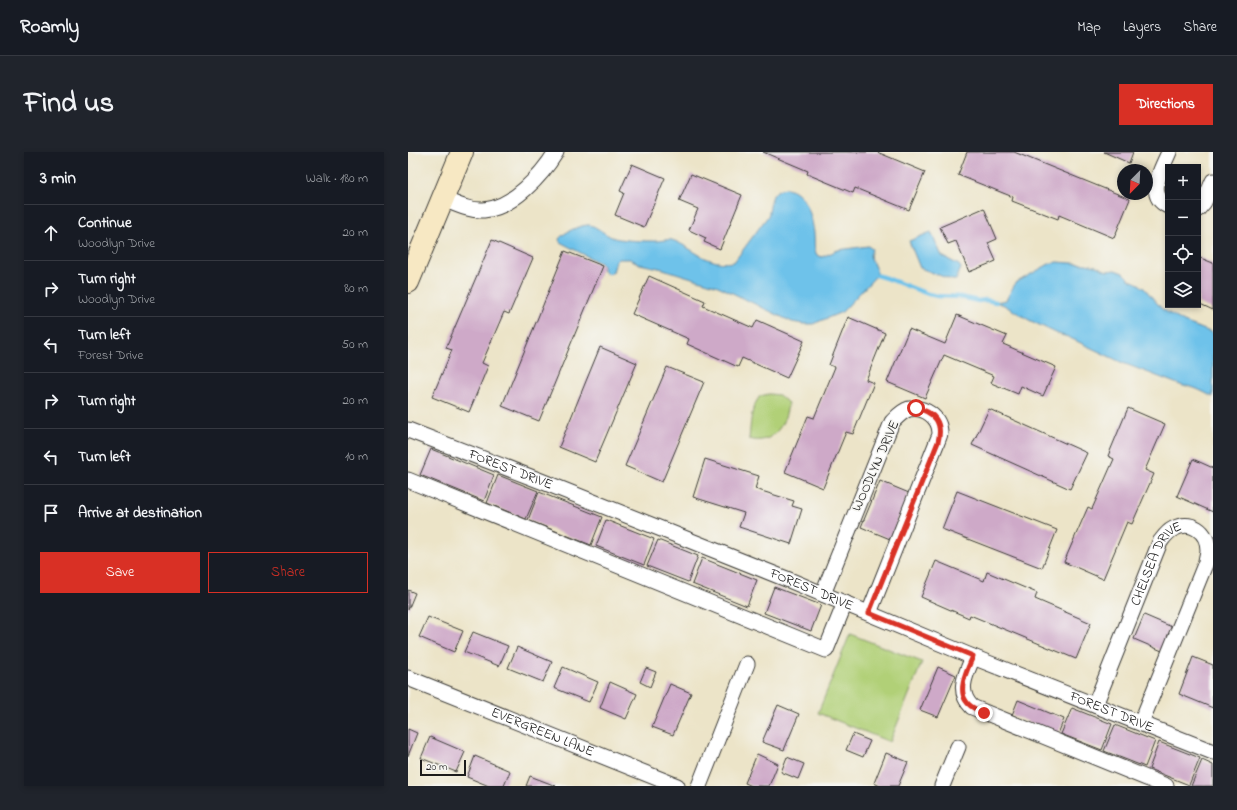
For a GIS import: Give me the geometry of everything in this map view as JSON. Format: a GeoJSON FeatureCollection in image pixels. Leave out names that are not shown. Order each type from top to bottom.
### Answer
{"type":"FeatureCollection","features":[{"type":"Feature","properties":{"kind":"street"},"geometry":{"type":"LineString","coordinates":[[408,282],[462,152]]}},
{"type":"Feature","properties":{"kind":"street"},"geometry":{"type":"LineString","coordinates":[[442,199],[471,209],[484,210],[499,207],[510,202],[522,192],[540,174],[556,152]]}},
{"type":"Feature","properties":{"kind":"street"},"geometry":{"type":"LineString","coordinates":[[1165,204],[1159,200],[1156,193],[1156,188],[1157,181],[1169,152]]}},
{"type":"Feature","properties":{"kind":"street"},"geometry":{"type":"LineString","coordinates":[[1201,206],[1213,181]]}},
{"type":"Feature","properties":{"kind":"street","name":"WOODLYN DRIVE"},"geometry":{"type":"LineString","coordinates":[[823,594],[892,422],[898,415],[908,409],[916,408],[926,410],[938,423],[940,433],[938,442],[869,613]]}},
{"type":"Feature","properties":{"kind":"street","name":"FOREST DRIVE"},"geometry":{"type":"LineString","coordinates":[[410,435],[541,481],[1213,752]]}},
{"type":"Feature","properties":{"kind":"street"},"geometry":{"type":"LineString","coordinates":[[408,480],[826,650],[845,603]]}},
{"type":"Feature","properties":{"kind":"street","name":"CHELSEA DRIVE"},"geometry":{"type":"LineString","coordinates":[[1094,705],[1160,542],[1165,535],[1174,528],[1184,525],[1193,525],[1206,538],[1208,550],[1206,562],[1141,723]]}},
{"type":"Feature","properties":{"kind":"street"},"geometry":{"type":"LineString","coordinates":[[973,656],[964,682],[963,692],[966,701],[972,707],[1166,786]]}},
{"type":"Feature","properties":{"kind":"street"},"geometry":{"type":"LineString","coordinates":[[698,786],[747,664]]}},
{"type":"Feature","properties":{"kind":"street","name":"EVERGREEN LANE"},"geometry":{"type":"LineString","coordinates":[[408,678],[677,786]]}},
{"type":"Feature","properties":{"kind":"street"},"geometry":{"type":"LineString","coordinates":[[942,786],[958,747]]}},
{"type":"Feature","properties":{"kind":"green space"},"geometry":{"type":"Polygon","coordinates":[[[769,394],[779,395],[788,403],[787,411],[781,425],[777,432],[765,439],[749,439],[754,406],[760,396],[769,394]]]}},
{"type":"Feature","properties":{"kind":"green space"},"geometry":{"type":"Polygon","coordinates":[[[850,634],[922,662],[890,742],[818,713],[850,634]]]}},
{"type":"Feature","properties":{"kind":"water"},"geometry":{"type":"Polygon","coordinates":[[[786,188],[799,194],[807,205],[812,220],[817,255],[822,257],[838,250],[868,246],[872,249],[870,256],[877,272],[875,277],[842,312],[813,324],[792,322],[718,286],[663,269],[640,264],[630,259],[618,259],[613,272],[608,274],[603,270],[603,266],[600,263],[560,242],[559,239],[572,229],[589,225],[596,227],[615,238],[638,241],[672,240],[715,262],[734,262],[768,216],[774,194],[781,189],[786,188]]]}},
{"type":"Feature","properties":{"kind":"water"},"geometry":{"type":"Polygon","coordinates":[[[931,232],[942,256],[959,265],[961,268],[956,280],[952,280],[920,268],[909,241],[931,232]]]}},
{"type":"Feature","properties":{"kind":"water"},"geometry":{"type":"Polygon","coordinates":[[[1057,262],[1086,264],[1096,266],[1107,271],[1115,270],[1123,273],[1130,280],[1139,284],[1145,289],[1162,309],[1184,322],[1213,333],[1213,397],[1195,388],[1183,386],[1123,363],[1068,337],[1058,334],[996,302],[1006,300],[1017,282],[1049,264],[1057,262]]]}},
{"type":"Feature","properties":{"kind":"building"},"geometry":{"type":"Polygon","coordinates":[[[763,152],[877,152],[925,172],[909,210],[855,188],[853,193],[807,174],[808,171],[763,152]]]}},
{"type":"Feature","properties":{"kind":"building"},"geometry":{"type":"Polygon","coordinates":[[[967,152],[1014,152],[1117,194],[1117,200],[1130,200],[1114,238],[1059,215],[1058,219],[1012,201],[1013,197],[958,175],[967,152]]]}},
{"type":"Feature","properties":{"kind":"building"},"geometry":{"type":"Polygon","coordinates":[[[1104,152],[1133,152],[1129,163],[1104,152]]]}},
{"type":"Feature","properties":{"kind":"building"},"geometry":{"type":"Polygon","coordinates":[[[632,164],[665,178],[644,227],[615,215],[624,193],[620,191],[632,164]]]}},
{"type":"Feature","properties":{"kind":"building"},"geometry":{"type":"Polygon","coordinates":[[[691,174],[742,195],[720,249],[704,242],[706,238],[689,230],[698,209],[679,201],[691,174]]]}},
{"type":"Feature","properties":{"kind":"building"},"geometry":{"type":"Polygon","coordinates":[[[984,208],[997,239],[988,243],[996,261],[969,272],[956,241],[948,244],[940,227],[984,208]]]}},
{"type":"Feature","properties":{"kind":"building"},"geometry":{"type":"Polygon","coordinates":[[[492,240],[533,258],[509,314],[504,312],[482,363],[488,366],[469,412],[432,397],[452,350],[446,348],[492,240]]]}},
{"type":"Feature","properties":{"kind":"building"},"geometry":{"type":"Polygon","coordinates":[[[565,251],[603,266],[539,421],[502,406],[565,251]]]}},
{"type":"Feature","properties":{"kind":"building"},"geometry":{"type":"Polygon","coordinates":[[[1201,258],[1213,263],[1213,310],[1201,304],[1201,258]]]}},
{"type":"Feature","properties":{"kind":"building"},"geometry":{"type":"Polygon","coordinates":[[[649,276],[705,301],[703,306],[753,328],[757,320],[804,341],[787,378],[742,358],[738,367],[687,344],[689,339],[632,314],[649,276]]]}},
{"type":"Feature","properties":{"kind":"building"},"geometry":{"type":"Polygon","coordinates":[[[957,315],[1007,336],[1003,344],[1056,367],[1043,396],[1021,386],[1018,394],[991,383],[994,376],[944,355],[925,398],[887,382],[909,329],[945,344],[957,315]]]}},
{"type":"Feature","properties":{"kind":"building"},"geometry":{"type":"Polygon","coordinates":[[[848,317],[885,333],[866,380],[874,383],[853,434],[846,432],[823,488],[785,472],[808,416],[814,418],[835,367],[829,365],[848,317]]]}},
{"type":"Feature","properties":{"kind":"building"},"geometry":{"type":"Polygon","coordinates":[[[600,347],[637,363],[595,462],[559,447],[600,347]]]}},
{"type":"Feature","properties":{"kind":"building"},"geometry":{"type":"Polygon","coordinates":[[[667,367],[704,382],[662,482],[625,466],[667,367]]]}},
{"type":"Feature","properties":{"kind":"building"},"geometry":{"type":"Polygon","coordinates":[[[1128,408],[1165,424],[1145,470],[1154,474],[1132,524],[1127,522],[1103,579],[1064,562],[1088,507],[1092,509],[1114,459],[1108,456],[1128,408]]]}},
{"type":"Feature","properties":{"kind":"building"},"geometry":{"type":"Polygon","coordinates":[[[989,409],[1087,453],[1070,489],[972,445],[989,409]]]}},
{"type":"Feature","properties":{"kind":"building"},"geometry":{"type":"Polygon","coordinates":[[[431,449],[494,475],[484,501],[420,475],[431,449]]]}},
{"type":"Feature","properties":{"kind":"building"},"geometry":{"type":"Polygon","coordinates":[[[705,459],[759,476],[755,489],[794,501],[792,506],[802,509],[791,544],[739,527],[744,513],[693,497],[705,459]]]}},
{"type":"Feature","properties":{"kind":"building"},"geometry":{"type":"Polygon","coordinates":[[[1193,459],[1213,468],[1213,512],[1177,496],[1193,459]]]}},
{"type":"Feature","properties":{"kind":"building"},"geometry":{"type":"Polygon","coordinates":[[[498,475],[538,491],[526,519],[487,503],[498,475]]]}},
{"type":"Feature","properties":{"kind":"building"},"geometry":{"type":"Polygon","coordinates":[[[880,481],[909,493],[890,539],[861,527],[880,481]]]}},
{"type":"Feature","properties":{"kind":"building"},"geometry":{"type":"Polygon","coordinates":[[[957,491],[1057,530],[1042,568],[942,529],[957,491]]]}},
{"type":"Feature","properties":{"kind":"building"},"geometry":{"type":"Polygon","coordinates":[[[539,492],[602,517],[591,545],[528,520],[539,492]]]}},
{"type":"Feature","properties":{"kind":"building"},"geometry":{"type":"Polygon","coordinates":[[[606,520],[654,539],[644,565],[596,546],[606,520]]]}},
{"type":"Feature","properties":{"kind":"building"},"geometry":{"type":"Polygon","coordinates":[[[658,540],[698,556],[688,582],[647,566],[658,540]]]}},
{"type":"Feature","properties":{"kind":"building"},"geometry":{"type":"Polygon","coordinates":[[[702,558],[757,580],[747,606],[692,584],[702,558]]]}},
{"type":"Feature","properties":{"kind":"building"},"geometry":{"type":"Polygon","coordinates":[[[936,561],[984,581],[987,572],[1037,593],[1035,599],[1091,623],[1076,659],[970,615],[969,618],[921,597],[936,561]]]}},
{"type":"Feature","properties":{"kind":"building"},"geometry":{"type":"Polygon","coordinates":[[[774,587],[821,605],[811,631],[764,613],[774,587]]]}},
{"type":"Feature","properties":{"kind":"building"},"geometry":{"type":"Polygon","coordinates":[[[408,590],[415,593],[408,610],[408,590]]]}},
{"type":"Feature","properties":{"kind":"building"},"geometry":{"type":"Polygon","coordinates":[[[1144,615],[1172,627],[1162,651],[1134,639],[1144,615]]]}},
{"type":"Feature","properties":{"kind":"building"},"geometry":{"type":"Polygon","coordinates":[[[428,617],[463,631],[454,652],[419,637],[428,617]]]}},
{"type":"Feature","properties":{"kind":"building"},"geometry":{"type":"Polygon","coordinates":[[[473,632],[508,646],[499,666],[464,652],[473,632]]]}},
{"type":"Feature","properties":{"kind":"building"},"geometry":{"type":"Polygon","coordinates":[[[517,647],[552,662],[543,682],[508,668],[517,647]]]}},
{"type":"Feature","properties":{"kind":"building"},"geometry":{"type":"Polygon","coordinates":[[[1193,657],[1213,665],[1213,708],[1179,694],[1193,657]]]}},
{"type":"Feature","properties":{"kind":"building"},"geometry":{"type":"Polygon","coordinates":[[[563,667],[598,682],[589,702],[554,688],[563,667]]]}},
{"type":"Feature","properties":{"kind":"building"},"geometry":{"type":"Polygon","coordinates":[[[938,667],[956,675],[938,717],[920,710],[938,667]]]}},
{"type":"Feature","properties":{"kind":"building"},"geometry":{"type":"Polygon","coordinates":[[[646,668],[656,672],[650,687],[640,682],[646,668]]]}},
{"type":"Feature","properties":{"kind":"building"},"geometry":{"type":"Polygon","coordinates":[[[610,682],[637,694],[626,719],[600,708],[610,682]]]}},
{"type":"Feature","properties":{"kind":"building"},"geometry":{"type":"Polygon","coordinates":[[[670,684],[691,693],[673,735],[652,727],[670,684]]]}},
{"type":"Feature","properties":{"kind":"building"},"geometry":{"type":"Polygon","coordinates":[[[1018,700],[1064,719],[1058,734],[1012,715],[1018,700]]]}},
{"type":"Feature","properties":{"kind":"building"},"geometry":{"type":"Polygon","coordinates":[[[778,705],[799,714],[784,750],[762,742],[778,705]]]}},
{"type":"Feature","properties":{"kind":"building"},"geometry":{"type":"Polygon","coordinates":[[[1072,708],[1112,724],[1102,750],[1061,734],[1072,708]]]}},
{"type":"Feature","properties":{"kind":"building"},"geometry":{"type":"Polygon","coordinates":[[[1115,725],[1155,741],[1145,767],[1104,751],[1115,725]]]}},
{"type":"Feature","properties":{"kind":"building"},"geometry":{"type":"Polygon","coordinates":[[[408,729],[417,733],[408,756],[408,729]]]}},
{"type":"Feature","properties":{"kind":"building"},"geometry":{"type":"Polygon","coordinates":[[[853,734],[870,741],[863,757],[846,750],[853,734]]]}},
{"type":"Feature","properties":{"kind":"building"},"geometry":{"type":"Polygon","coordinates":[[[430,737],[465,752],[456,772],[421,758],[430,737]]]}},
{"type":"Feature","properties":{"kind":"building"},"geometry":{"type":"Polygon","coordinates":[[[1159,742],[1200,758],[1189,785],[1149,769],[1159,742]]]}},
{"type":"Feature","properties":{"kind":"building"},"geometry":{"type":"Polygon","coordinates":[[[886,753],[908,762],[898,786],[880,786],[874,783],[886,753]]]}},
{"type":"Feature","properties":{"kind":"building"},"geometry":{"type":"Polygon","coordinates":[[[757,754],[778,764],[769,786],[752,786],[745,783],[757,754]]]}},
{"type":"Feature","properties":{"kind":"building"},"geometry":{"type":"Polygon","coordinates":[[[475,756],[510,771],[504,786],[489,786],[467,777],[475,756]]]}},
{"type":"Feature","properties":{"kind":"building"},"geometry":{"type":"Polygon","coordinates":[[[787,757],[804,764],[798,779],[781,772],[787,757]]]}},
{"type":"Feature","properties":{"kind":"building"},"geometry":{"type":"Polygon","coordinates":[[[1202,760],[1213,765],[1213,786],[1191,786],[1202,760]]]}},
{"type":"Feature","properties":{"kind":"building"},"geometry":{"type":"Polygon","coordinates":[[[530,776],[556,786],[526,786],[530,776]]]}},
{"type":"Feature","properties":{"kind":"waterway"},"geometry":{"type":"LineString","coordinates":[[876,275],[928,294],[996,302]]}},
{"type":"Feature","properties":{"kind":"route"},"geometry":{"type":"LineString","coordinates":[[916,408],[926,410],[938,423],[940,433],[938,442],[869,613],[973,656],[964,682],[963,692],[966,701],[972,707],[984,713]]}}]}
